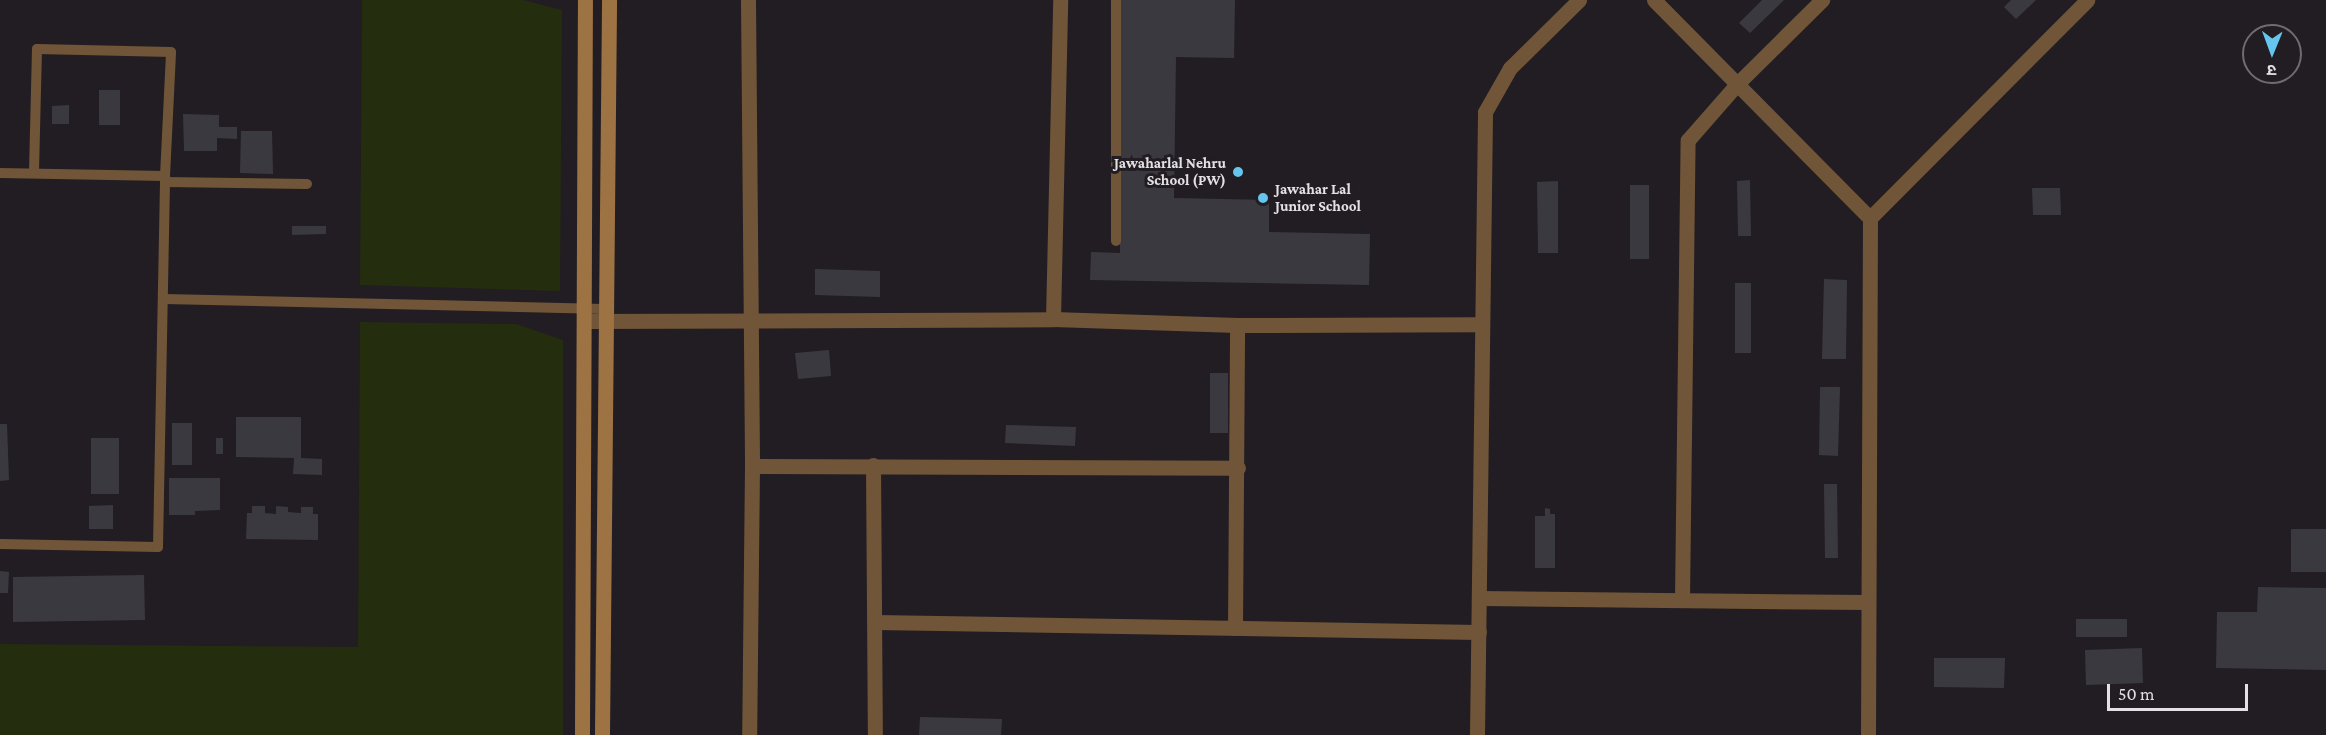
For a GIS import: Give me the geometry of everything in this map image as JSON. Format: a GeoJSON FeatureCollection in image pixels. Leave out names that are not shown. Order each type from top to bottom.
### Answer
{"type":"FeatureCollection","features":[{"type":"Feature","properties":{"kind":"street"},"geometry":{"type":"LineString","coordinates":[[582,735],[585,0]]}},
{"type":"Feature","properties":{"kind":"street"},"geometry":{"type":"LineString","coordinates":[[602,735],[609,0]]}},
{"type":"Feature","properties":{"kind":"street"},"geometry":{"type":"LineString","coordinates":[[748,0],[753,466],[749,735]]}},
{"type":"Feature","properties":{"kind":"street"},"geometry":{"type":"LineString","coordinates":[[1053,319],[1060,0]]}},
{"type":"Feature","properties":{"kind":"street"},"geometry":{"type":"LineString","coordinates":[[1477,735],[1485,112],[1510,68],[1580,0]]}},
{"type":"Feature","properties":{"kind":"street"},"geometry":{"type":"LineString","coordinates":[[1653,0],[1870,218]]}},
{"type":"Feature","properties":{"kind":"street"},"geometry":{"type":"LineString","coordinates":[[1682,599],[1688,140],[1737,84],[1822,0]]}},
{"type":"Feature","properties":{"kind":"street"},"geometry":{"type":"LineString","coordinates":[[1868,735],[1870,218],[2087,0]]}},
{"type":"Feature","properties":{"kind":"street"},"geometry":{"type":"LineString","coordinates":[[585,315],[750,322],[1053,319],[1238,325],[1482,324]]}},
{"type":"Feature","properties":{"kind":"street"},"geometry":{"type":"LineString","coordinates":[[1235,628],[1238,325]]}},
{"type":"Feature","properties":{"kind":"street"},"geometry":{"type":"LineString","coordinates":[[873,465],[875,735]]}},
{"type":"Feature","properties":{"kind":"street"},"geometry":{"type":"LineString","coordinates":[[753,466],[1238,468]]}},
{"type":"Feature","properties":{"kind":"street"},"geometry":{"type":"LineString","coordinates":[[1479,598],[1868,602]]}},
{"type":"Feature","properties":{"kind":"street"},"geometry":{"type":"LineString","coordinates":[[875,622],[1479,632]]}},
{"type":"Feature","properties":{"kind":"lane"},"geometry":{"type":"LineString","coordinates":[[1116,0],[1116,241]]}},
{"type":"Feature","properties":{"kind":"lane"},"geometry":{"type":"LineString","coordinates":[[0,544],[158,547],[165,179],[171,52],[37,49],[34,173]]}},
{"type":"Feature","properties":{"kind":"lane"},"geometry":{"type":"LineString","coordinates":[[0,172],[307,184]]}},
{"type":"Feature","properties":{"kind":"lane"},"geometry":{"type":"LineString","coordinates":[[164,299],[585,315]]}},
{"type":"Feature","properties":{"kind":"green space"},"geometry":{"type":"Polygon","coordinates":[[[362,0],[523,0],[562,10],[560,291],[360,285],[362,0]]]}},
{"type":"Feature","properties":{"kind":"green space"},"geometry":{"type":"Polygon","coordinates":[[[360,322],[516,324],[563,340],[563,735],[0,735],[0,644],[358,647],[360,322]]]}},
{"type":"Feature","properties":{"kind":"building"},"geometry":{"type":"Polygon","coordinates":[[[1120,0],[1235,0],[1234,58],[1176,57],[1174,198],[1269,200],[1269,232],[1370,234],[1369,285],[1090,280],[1091,252],[1120,253],[1120,0]]]}},
{"type":"Feature","properties":{"kind":"building"},"geometry":{"type":"Polygon","coordinates":[[[1762,0],[1784,0],[1750,33],[1739,23],[1762,0]]]}},
{"type":"Feature","properties":{"kind":"building"},"geometry":{"type":"Polygon","coordinates":[[[2011,0],[2036,0],[2016,19],[2004,7],[2011,0]]]}},
{"type":"Feature","properties":{"kind":"building"},"geometry":{"type":"Polygon","coordinates":[[[99,90],[120,90],[120,125],[99,125],[99,90]]]}},
{"type":"Feature","properties":{"kind":"building"},"geometry":{"type":"Polygon","coordinates":[[[69,105],[69,124],[52,124],[52,106],[69,105]]]}},
{"type":"Feature","properties":{"kind":"building"},"geometry":{"type":"Polygon","coordinates":[[[183,114],[219,115],[219,127],[237,127],[237,139],[217,138],[217,151],[184,151],[183,114]]]}},
{"type":"Feature","properties":{"kind":"building"},"geometry":{"type":"Polygon","coordinates":[[[241,131],[272,131],[273,174],[240,173],[241,131]]]}},
{"type":"Feature","properties":{"kind":"building"},"geometry":{"type":"Polygon","coordinates":[[[1750,180],[1751,236],[1738,236],[1737,181],[1750,180]]]}},
{"type":"Feature","properties":{"kind":"building"},"geometry":{"type":"Polygon","coordinates":[[[1558,181],[1558,253],[1538,253],[1537,182],[1558,181]]]}},
{"type":"Feature","properties":{"kind":"building"},"geometry":{"type":"Polygon","coordinates":[[[1630,185],[1649,185],[1649,259],[1630,259],[1630,185]]]}},
{"type":"Feature","properties":{"kind":"building"},"geometry":{"type":"Polygon","coordinates":[[[2032,188],[2060,188],[2061,215],[2033,215],[2032,188]]]}},
{"type":"Feature","properties":{"kind":"building"},"geometry":{"type":"Polygon","coordinates":[[[292,226],[326,226],[326,234],[292,235],[292,226]]]}},
{"type":"Feature","properties":{"kind":"building"},"geometry":{"type":"Polygon","coordinates":[[[815,269],[880,271],[880,297],[815,295],[815,269]]]}},
{"type":"Feature","properties":{"kind":"building"},"geometry":{"type":"Polygon","coordinates":[[[1824,279],[1847,280],[1846,359],[1822,359],[1824,279]]]}},
{"type":"Feature","properties":{"kind":"building"},"geometry":{"type":"Polygon","coordinates":[[[1735,283],[1751,283],[1751,353],[1735,353],[1735,283]]]}},
{"type":"Feature","properties":{"kind":"building"},"geometry":{"type":"Polygon","coordinates":[[[829,350],[831,376],[798,379],[795,353],[829,350]]]}},
{"type":"Feature","properties":{"kind":"building"},"geometry":{"type":"Polygon","coordinates":[[[1210,373],[1228,373],[1228,433],[1210,433],[1210,373]]]}},
{"type":"Feature","properties":{"kind":"building"},"geometry":{"type":"Polygon","coordinates":[[[1820,387],[1840,387],[1838,456],[1819,455],[1820,387]]]}},
{"type":"Feature","properties":{"kind":"building"},"geometry":{"type":"Polygon","coordinates":[[[236,417],[301,417],[301,458],[322,459],[322,475],[293,474],[294,458],[236,457],[236,417]]]}},
{"type":"Feature","properties":{"kind":"building"},"geometry":{"type":"Polygon","coordinates":[[[172,423],[192,423],[192,465],[172,465],[172,423]]]}},
{"type":"Feature","properties":{"kind":"building"},"geometry":{"type":"Polygon","coordinates":[[[0,424],[7,424],[9,480],[0,481],[0,424]]]}},
{"type":"Feature","properties":{"kind":"building"},"geometry":{"type":"Polygon","coordinates":[[[1006,425],[1076,427],[1075,446],[1005,443],[1006,425]]]}},
{"type":"Feature","properties":{"kind":"building"},"geometry":{"type":"Polygon","coordinates":[[[91,438],[119,438],[119,494],[91,494],[91,438]]]}},
{"type":"Feature","properties":{"kind":"building"},"geometry":{"type":"Polygon","coordinates":[[[216,438],[223,438],[223,454],[216,454],[216,438]]]}},
{"type":"Feature","properties":{"kind":"building"},"geometry":{"type":"Polygon","coordinates":[[[169,478],[220,478],[220,510],[195,511],[195,515],[169,515],[169,478]]]}},
{"type":"Feature","properties":{"kind":"building"},"geometry":{"type":"Polygon","coordinates":[[[1824,484],[1837,484],[1838,558],[1825,558],[1824,484]]]}},
{"type":"Feature","properties":{"kind":"building"},"geometry":{"type":"Polygon","coordinates":[[[113,505],[113,529],[89,529],[89,506],[113,505]]]}},
{"type":"Feature","properties":{"kind":"building"},"geometry":{"type":"Polygon","coordinates":[[[252,506],[265,506],[265,513],[276,514],[276,506],[288,507],[288,512],[301,513],[301,507],[313,507],[313,514],[318,514],[318,540],[246,539],[247,513],[252,513],[252,506]]]}},
{"type":"Feature","properties":{"kind":"building"},"geometry":{"type":"Polygon","coordinates":[[[1545,508],[1550,509],[1550,514],[1555,514],[1555,568],[1535,568],[1535,516],[1545,516],[1545,508]]]}},
{"type":"Feature","properties":{"kind":"building"},"geometry":{"type":"Polygon","coordinates":[[[2291,529],[2326,529],[2326,572],[2291,572],[2291,529]]]}},
{"type":"Feature","properties":{"kind":"building"},"geometry":{"type":"Polygon","coordinates":[[[0,571],[9,572],[8,593],[0,593],[0,571]]]}},
{"type":"Feature","properties":{"kind":"building"},"geometry":{"type":"Polygon","coordinates":[[[144,575],[145,620],[13,622],[13,577],[144,575]]]}},
{"type":"Feature","properties":{"kind":"building"},"geometry":{"type":"Polygon","coordinates":[[[2258,587],[2326,588],[2326,670],[2216,668],[2217,612],[2257,612],[2258,587]]]}},
{"type":"Feature","properties":{"kind":"building"},"geometry":{"type":"Polygon","coordinates":[[[2076,619],[2127,619],[2127,637],[2076,637],[2076,619]]]}},
{"type":"Feature","properties":{"kind":"building"},"geometry":{"type":"Polygon","coordinates":[[[2142,648],[2143,683],[2086,685],[2085,650],[2142,648]]]}},
{"type":"Feature","properties":{"kind":"building"},"geometry":{"type":"Polygon","coordinates":[[[1934,658],[2005,658],[2004,688],[1934,687],[1934,658]]]}},
{"type":"Feature","properties":{"kind":"building"},"geometry":{"type":"Polygon","coordinates":[[[920,717],[1002,719],[1001,735],[919,735],[920,717]]]}},
{"type":"Feature","properties":{"kind":"place","name":"Jawaharlal Nehru School (PW)"},"geometry":{"type":"Point","coordinates":[1238,172]}},
{"type":"Feature","properties":{"kind":"place","name":"Jawahar Lal Junior School"},"geometry":{"type":"Point","coordinates":[1263,198]}}]}
